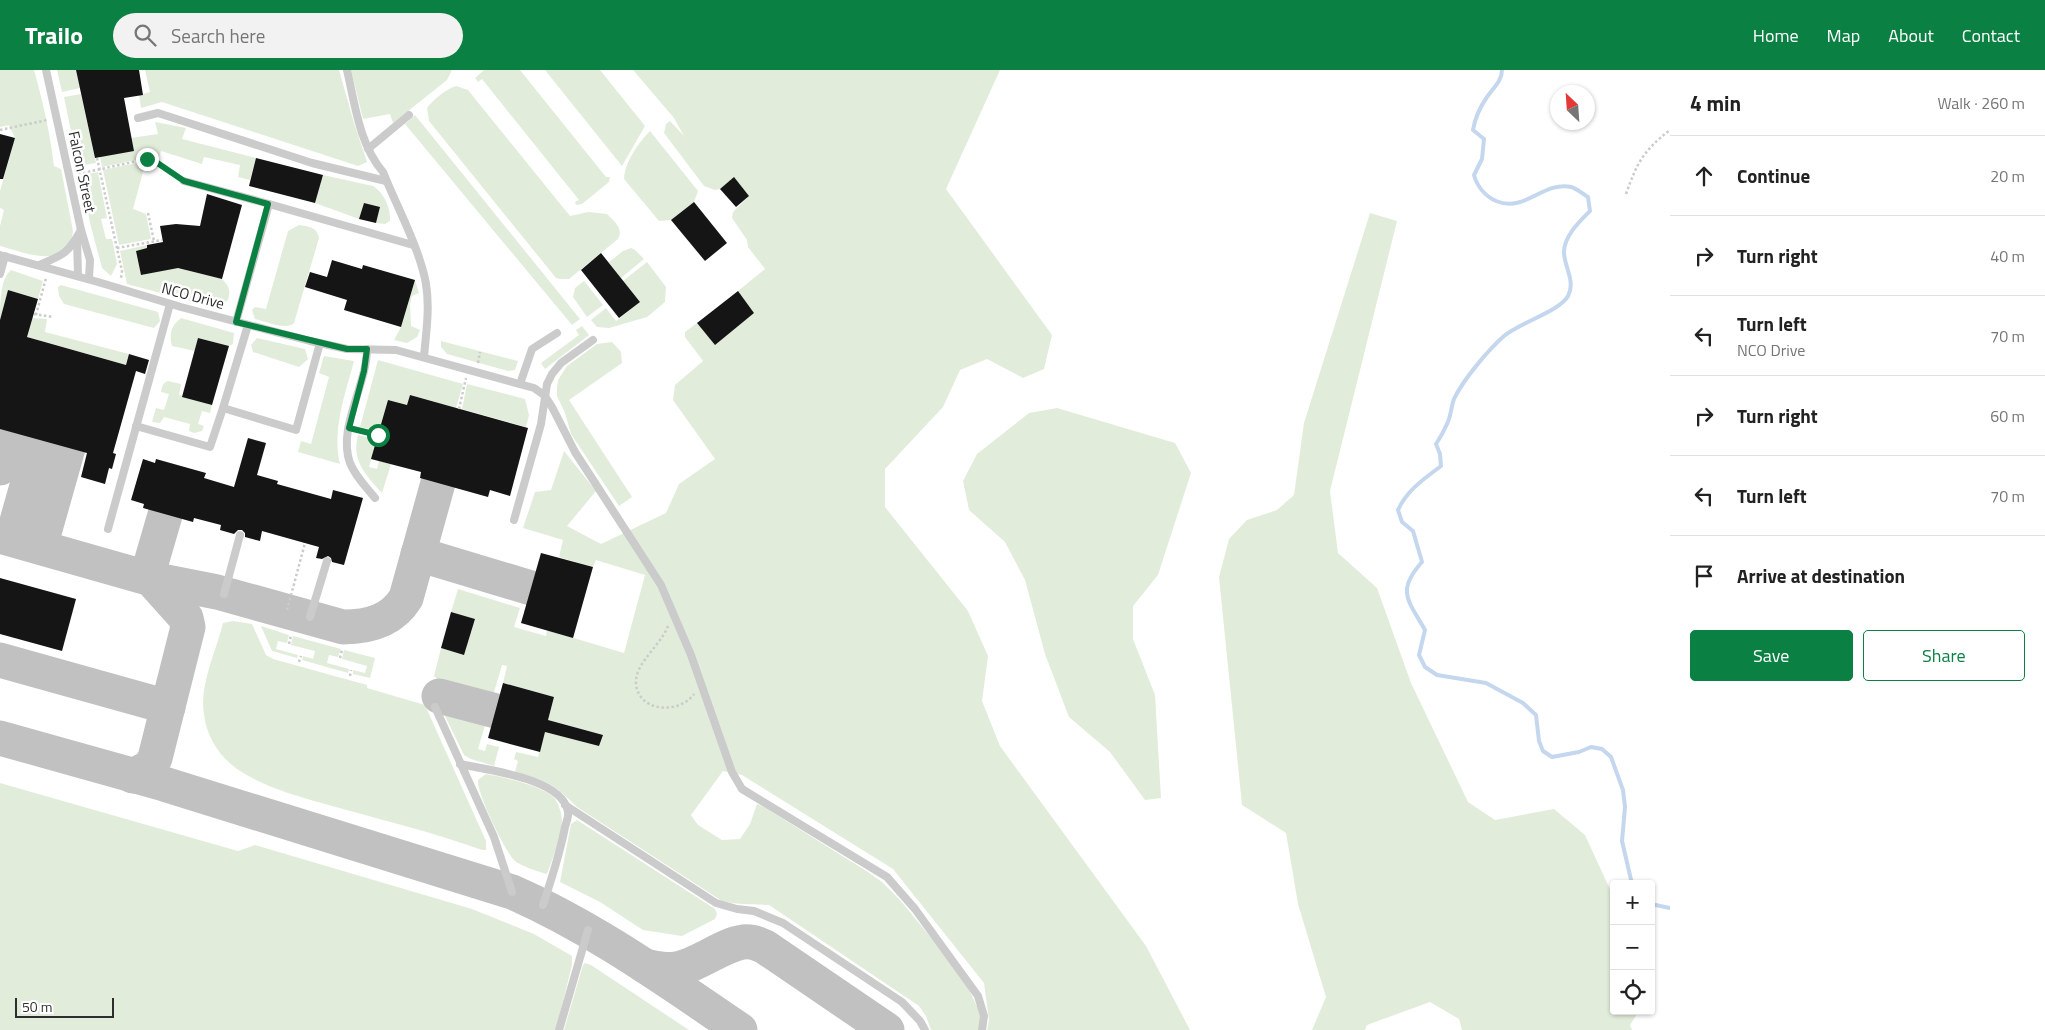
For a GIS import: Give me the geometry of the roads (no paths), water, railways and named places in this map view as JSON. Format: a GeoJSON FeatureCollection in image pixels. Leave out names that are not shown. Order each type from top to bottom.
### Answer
{"type":"FeatureCollection","features":[{"type":"Feature","properties":{"kind":"lane","name":"Falcon Street"},"geometry":{"type":"LineString","coordinates":[[46,70],[69,176],[79,233],[90,260],[89,279]]}},
{"type":"Feature","properties":{"kind":"lane"},"geometry":{"type":"LineString","coordinates":[[347,70],[364,141],[386,180],[413,246],[426,284],[428,321],[424,357]]}},
{"type":"Feature","properties":{"kind":"lane"},"geometry":{"type":"LineString","coordinates":[[138,118],[158,113],[312,163],[386,180]]}},
{"type":"Feature","properties":{"kind":"lane"},"geometry":{"type":"LineString","coordinates":[[368,150],[409,115]]}},
{"type":"Feature","properties":{"kind":"lane"},"geometry":{"type":"LineString","coordinates":[[184,181],[413,246]]}},
{"type":"Feature","properties":{"kind":"lane"},"geometry":{"type":"LineString","coordinates":[[236,322],[268,204]]}},
{"type":"Feature","properties":{"kind":"lane"},"geometry":{"type":"LineString","coordinates":[[39,265],[58,257],[71,248],[79,233]]}},
{"type":"Feature","properties":{"kind":"lane"},"geometry":{"type":"LineString","coordinates":[[78,276],[79,233]]}},
{"type":"Feature","properties":{"kind":"lane"},"geometry":{"type":"LineString","coordinates":[[0,274],[2,255]]}},
{"type":"Feature","properties":{"kind":"lane","name":"NCO Drive"},"geometry":{"type":"LineString","coordinates":[[2,255],[170,304],[320,343],[347,349],[396,350],[424,357],[534,388],[544,395]]}},
{"type":"Feature","properties":{"kind":"lane"},"geometry":{"type":"LineString","coordinates":[[108,529],[170,304]]}},
{"type":"Feature","properties":{"kind":"lane"},"geometry":{"type":"LineString","coordinates":[[136,426],[210,447],[248,325]]}},
{"type":"Feature","properties":{"kind":"lane"},"geometry":{"type":"LineString","coordinates":[[524,385],[532,349],[557,333]]}},
{"type":"Feature","properties":{"kind":"lane"},"geometry":{"type":"LineString","coordinates":[[514,520],[541,424],[544,395],[552,374],[593,340]]}},
{"type":"Feature","properties":{"kind":"lane"},"geometry":{"type":"LineString","coordinates":[[223,408],[296,430],[320,343]]}},
{"type":"Feature","properties":{"kind":"lane"},"geometry":{"type":"LineString","coordinates":[[367,349],[364,371],[349,428],[348,448],[350,462],[358,478],[375,498]]}},
{"type":"Feature","properties":{"kind":"lane"},"geometry":{"type":"LineString","coordinates":[[544,395],[575,452],[661,585],[699,678],[732,772],[742,789],[887,878],[915,909],[978,996],[984,1016],[982,1030]]}},
{"type":"Feature","properties":{"kind":"lane"},"geometry":{"type":"LineString","coordinates":[[224,594],[240,535]]}},
{"type":"Feature","properties":{"kind":"lane"},"geometry":{"type":"LineString","coordinates":[[310,617],[326,560]]}},
{"type":"Feature","properties":{"kind":"lane"},"geometry":{"type":"LineString","coordinates":[[435,707],[494,838],[512,892]]}},
{"type":"Feature","properties":{"kind":"lane"},"geometry":{"type":"LineString","coordinates":[[460,764],[535,782],[550,788],[562,799],[568,813],[565,830],[542,905]]}},
{"type":"Feature","properties":{"kind":"lane"},"geometry":{"type":"LineString","coordinates":[[565,805],[716,903],[737,909],[754,911],[783,923],[902,1002],[920,1021],[925,1030]]}},
{"type":"Feature","properties":{"kind":"lane"},"geometry":{"type":"LineString","coordinates":[[560,1030],[588,930]]}},
{"type":"Feature","properties":{"kind":"waterway"},"geometry":{"type":"LineString","coordinates":[[1502,70],[1499,81],[1480,109],[1473,130],[1484,139],[1482,159],[1474,175],[1479,187],[1492,199],[1506,204],[1525,200],[1552,188],[1561,186],[1571,187],[1588,197],[1590,211],[1573,229],[1565,246],[1564,252],[1571,285],[1568,296],[1557,307],[1519,326],[1504,336],[1476,366],[1454,399],[1448,421],[1436,444],[1440,454],[1441,466],[1411,491],[1398,510],[1402,522],[1413,531],[1422,562],[1409,581],[1407,596],[1425,630],[1419,655],[1425,667],[1437,675],[1486,683],[1523,703],[1536,715],[1539,741],[1543,751],[1552,757],[1579,752],[1591,747],[1602,749],[1611,757],[1623,790],[1625,807],[1622,841],[1631,880]]}},
{"type":"Feature","properties":{"kind":"waterway"},"geometry":{"type":"LineString","coordinates":[[1655,905],[1670,908]]}}]}
